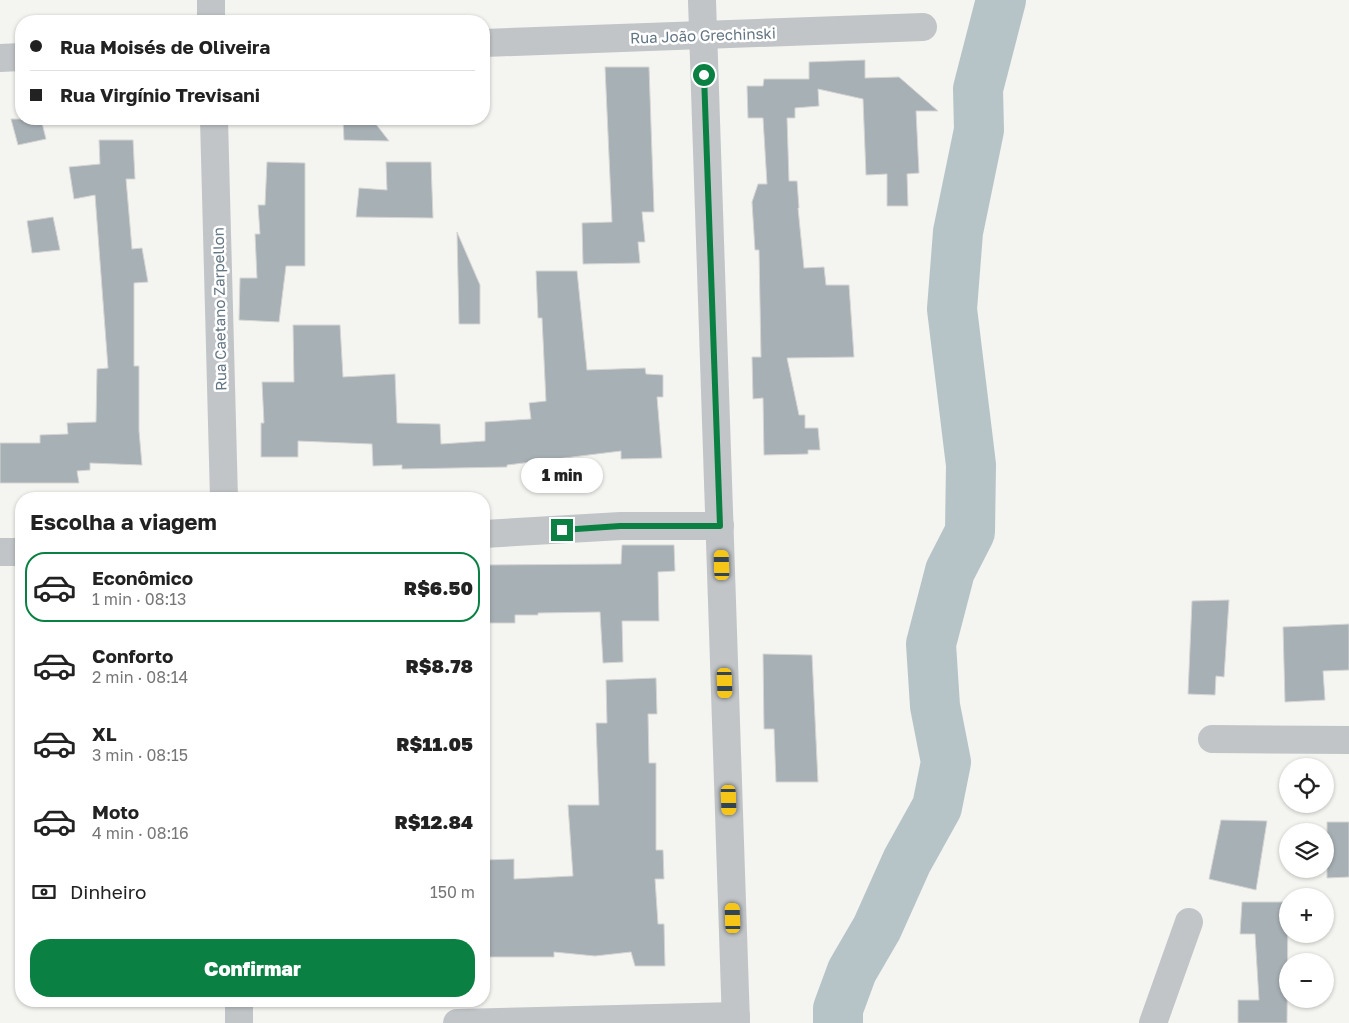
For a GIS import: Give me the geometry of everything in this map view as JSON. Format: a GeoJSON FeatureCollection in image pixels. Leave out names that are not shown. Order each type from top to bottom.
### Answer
{"type":"FeatureCollection","features":[{"type":"Feature","properties":{"kind":"street"},"geometry":{"type":"LineString","coordinates":[[211,0],[211,15]]}},
{"type":"Feature","properties":{"kind":"street"},"geometry":{"type":"LineString","coordinates":[[457,1023],[736,1020],[702,0]]}},
{"type":"Feature","properties":{"kind":"street","name":"Rua João Grechinski"},"geometry":{"type":"LineString","coordinates":[[490,43],[923,27]]}},
{"type":"Feature","properties":{"kind":"street"},"geometry":{"type":"LineString","coordinates":[[0,58],[15,57]]}},
{"type":"Feature","properties":{"kind":"street","name":"Rua Caetano Zarpellon"},"geometry":{"type":"LineString","coordinates":[[214,125],[224,492]]}},
{"type":"Feature","properties":{"kind":"street"},"geometry":{"type":"LineString","coordinates":[[490,534],[620,526],[720,526]]}},
{"type":"Feature","properties":{"kind":"street"},"geometry":{"type":"LineString","coordinates":[[0,552],[15,552]]}},
{"type":"Feature","properties":{"kind":"street"},"geometry":{"type":"LineString","coordinates":[[1212,739],[1349,740]]}},
{"type":"Feature","properties":{"kind":"street"},"geometry":{"type":"LineString","coordinates":[[1153,1023],[1190,922]]}},
{"type":"Feature","properties":{"kind":"street"},"geometry":{"type":"LineString","coordinates":[[239,1007],[239,1023]]}},
{"type":"Feature","properties":{"kind":"building"},"geometry":{"type":"Polygon","coordinates":[[[865,60],[865,78],[899,77],[938,111],[916,111],[919,173],[907,174],[908,206],[887,206],[887,174],[866,175],[863,99],[818,89],[819,106],[795,108],[795,118],[787,118],[789,181],[797,181],[804,268],[824,267],[826,285],[849,285],[854,357],[787,358],[799,415],[805,415],[805,428],[818,428],[820,450],[808,450],[808,454],[764,455],[763,398],[753,399],[752,357],[761,357],[759,250],[755,250],[752,202],[758,184],[767,184],[763,118],[748,118],[747,86],[763,86],[764,79],[809,79],[809,62],[865,60]]]}},
{"type":"Feature","properties":{"kind":"building"},"geometry":{"type":"Polygon","coordinates":[[[605,67],[649,67],[654,212],[642,212],[645,242],[638,242],[640,263],[583,264],[582,223],[612,222],[605,67]]]}},
{"type":"Feature","properties":{"kind":"building"},"geometry":{"type":"Polygon","coordinates":[[[11,119],[15,119],[15,125],[42,125],[46,139],[18,145],[11,119]]]}},
{"type":"Feature","properties":{"kind":"building"},"geometry":{"type":"Polygon","coordinates":[[[343,125],[377,125],[389,141],[344,140],[343,125]]]}},
{"type":"Feature","properties":{"kind":"building"},"geometry":{"type":"Polygon","coordinates":[[[99,140],[133,140],[135,179],[126,179],[132,249],[142,248],[148,282],[134,283],[134,366],[139,366],[139,431],[142,465],[90,463],[90,470],[77,471],[79,483],[0,483],[0,443],[40,443],[40,435],[68,434],[67,423],[96,422],[97,369],[108,368],[95,195],[74,199],[69,167],[100,164],[99,140]]]}},
{"type":"Feature","properties":{"kind":"building"},"geometry":{"type":"Polygon","coordinates":[[[267,162],[305,163],[305,266],[286,266],[279,322],[239,320],[240,278],[257,278],[255,234],[260,234],[258,205],[265,205],[267,162]]]}},
{"type":"Feature","properties":{"kind":"building"},"geometry":{"type":"Polygon","coordinates":[[[386,162],[431,162],[433,218],[356,217],[359,188],[387,190],[386,162]]]}},
{"type":"Feature","properties":{"kind":"building"},"geometry":{"type":"Polygon","coordinates":[[[53,217],[60,250],[32,253],[27,221],[53,217]]]}},
{"type":"Feature","properties":{"kind":"building"},"geometry":{"type":"Polygon","coordinates":[[[457,232],[480,285],[480,324],[459,324],[457,232]]]}},
{"type":"Feature","properties":{"kind":"building"},"geometry":{"type":"Polygon","coordinates":[[[536,271],[577,271],[587,370],[645,368],[646,374],[663,375],[663,397],[657,397],[662,458],[621,459],[621,451],[507,465],[507,467],[402,469],[402,465],[373,466],[372,444],[298,441],[298,457],[261,457],[261,423],[264,423],[262,382],[294,382],[293,325],[340,325],[343,377],[395,374],[397,423],[440,424],[441,444],[485,441],[485,422],[531,419],[529,403],[546,401],[542,318],[538,318],[536,271]]]}},
{"type":"Feature","properties":{"kind":"building"},"geometry":{"type":"Polygon","coordinates":[[[622,545],[674,545],[675,571],[658,572],[659,621],[622,621],[623,662],[603,663],[600,612],[515,615],[515,623],[490,623],[490,565],[621,564],[622,545]]]}},
{"type":"Feature","properties":{"kind":"building"},"geometry":{"type":"Polygon","coordinates":[[[1229,600],[1224,677],[1216,676],[1215,695],[1188,694],[1192,601],[1229,600]]]}},
{"type":"Feature","properties":{"kind":"building"},"geometry":{"type":"Polygon","coordinates":[[[1349,624],[1349,670],[1323,671],[1325,700],[1285,702],[1283,627],[1349,624]]]}},
{"type":"Feature","properties":{"kind":"building"},"geometry":{"type":"Polygon","coordinates":[[[763,654],[812,655],[818,782],[776,782],[774,729],[764,729],[763,654]]]}},
{"type":"Feature","properties":{"kind":"building"},"geometry":{"type":"Polygon","coordinates":[[[656,678],[657,714],[648,714],[649,763],[656,763],[656,850],[663,850],[664,879],[655,879],[658,924],[664,924],[665,966],[635,966],[631,952],[595,956],[554,952],[554,957],[490,957],[490,860],[514,859],[514,879],[573,876],[568,805],[599,805],[596,723],[607,723],[606,680],[656,678]]]}},
{"type":"Feature","properties":{"kind":"building"},"geometry":{"type":"Polygon","coordinates":[[[1221,820],[1267,821],[1256,890],[1209,879],[1221,820]]]}},
{"type":"Feature","properties":{"kind":"building"},"geometry":{"type":"Polygon","coordinates":[[[1349,822],[1349,877],[1334,878],[1334,823],[1327,823],[1349,822]]]}},
{"type":"Feature","properties":{"kind":"building"},"geometry":{"type":"Polygon","coordinates":[[[1242,902],[1279,902],[1279,943],[1288,943],[1288,953],[1279,953],[1279,1008],[1287,1008],[1287,1023],[1238,1023],[1238,1000],[1259,1000],[1255,934],[1240,934],[1242,902]]]}},
{"type":"Feature","properties":{"kind":"waterway"},"geometry":{"type":"LineString","coordinates":[[838,1023],[838,1009],[852,971],[877,928],[907,861],[937,807],[946,762],[935,706],[931,644],[950,571],[970,532],[971,465],[952,309],[958,232],[979,130],[978,89],[1001,0]]}},
{"type":"Feature","properties":{"kind":"route"},"geometry":{"type":"LineString","coordinates":[[562,530],[620,526],[720,526],[704,75]]}}]}
